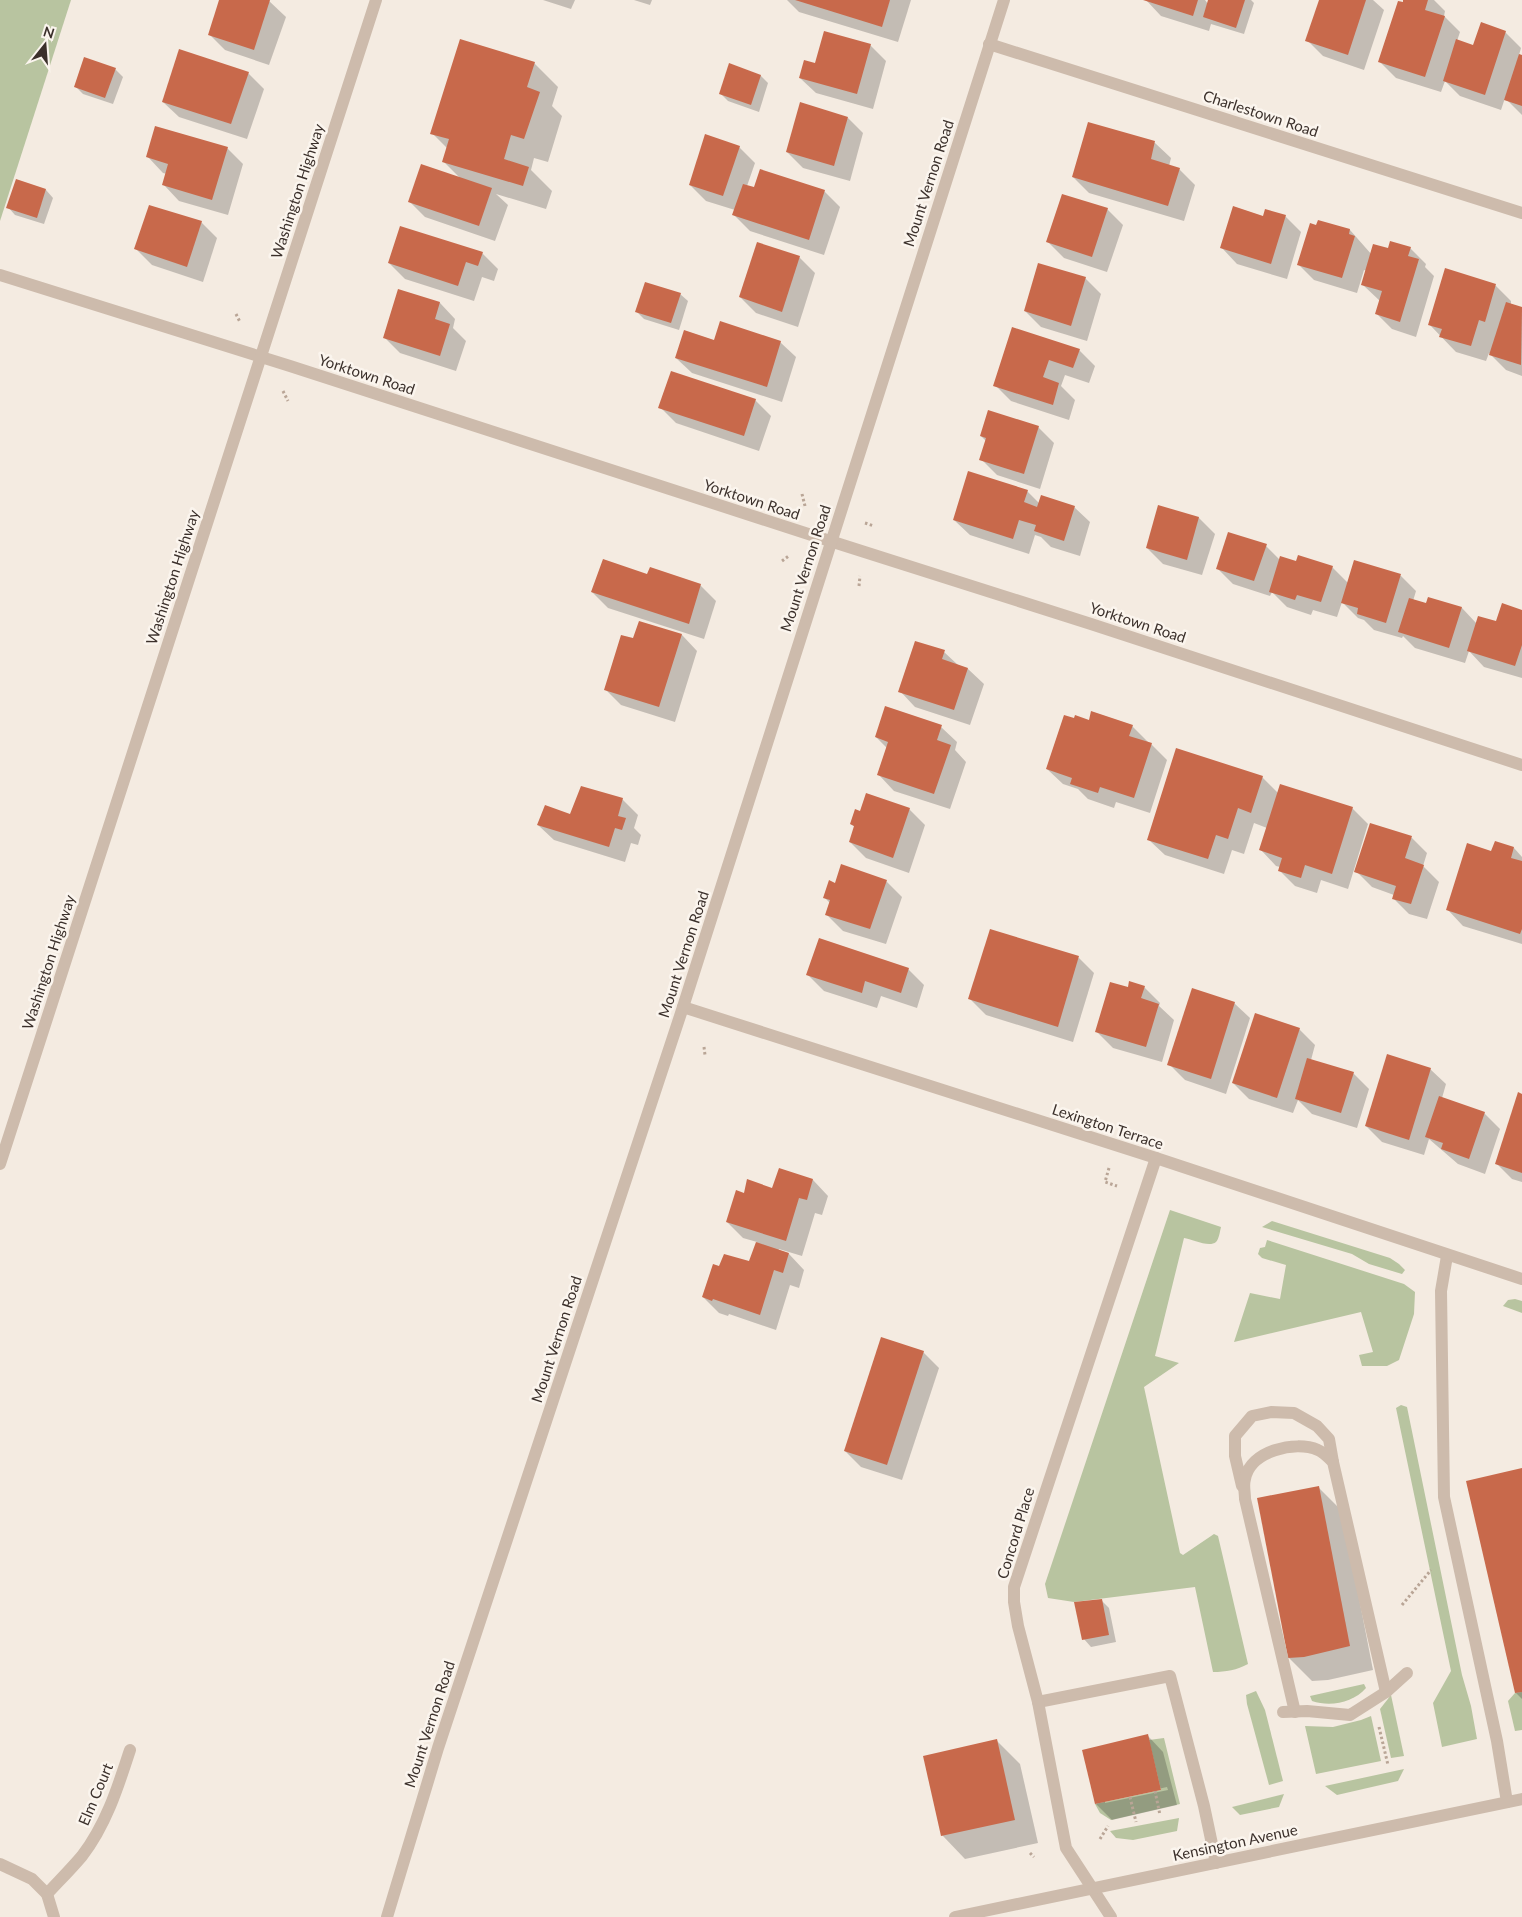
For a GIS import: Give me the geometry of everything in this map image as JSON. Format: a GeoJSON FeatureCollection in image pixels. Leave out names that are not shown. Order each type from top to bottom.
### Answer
{"type":"FeatureCollection","features":[{"type":"Feature","properties":{"kind":"street","name":"Washington Highway"},"geometry":{"type":"LineString","coordinates":[[0,1164],[376,0]]}},
{"type":"Feature","properties":{"kind":"street","name":"Mount Vernon Road"},"geometry":{"type":"LineString","coordinates":[[387,1917],[438,1748],[683,1007],[1004,0]]}},
{"type":"Feature","properties":{"kind":"street","name":"Charlestown Road"},"geometry":{"type":"LineString","coordinates":[[989,44],[1522,213]]}},
{"type":"Feature","properties":{"kind":"street","name":"Yorktown Road"},"geometry":{"type":"LineString","coordinates":[[0,276],[260,357],[830,542],[1101,627],[1522,765]]}},
{"type":"Feature","properties":{"kind":"street","name":"Lexington Terrace"},"geometry":{"type":"LineString","coordinates":[[683,1007],[1156,1158],[1522,1280]]}},
{"type":"Feature","properties":{"kind":"street","name":"Concord Place"},"geometry":{"type":"LineString","coordinates":[[1111,1917],[1066,1848],[1038,1702],[1018,1626],[1014,1602],[1014,1587],[1156,1158]]}},
{"type":"Feature","properties":{"kind":"street"},"geometry":{"type":"LineString","coordinates":[[1447,1256],[1441,1291],[1444,1497],[1497,1741],[1507,1802]]}},
{"type":"Feature","properties":{"kind":"street"},"geometry":{"type":"LineString","coordinates":[[1386,1692],[1329,1439],[1317,1426],[1294,1413],[1271,1412],[1252,1416],[1235,1436],[1235,1456],[1289,1712],[1350,1715],[1386,1692],[1408,1673]]}},
{"type":"Feature","properties":{"kind":"street"},"geometry":{"type":"LineString","coordinates":[[1245,1498],[1245,1478],[1257,1458],[1264,1455],[1293,1446],[1318,1450],[1333,1462]]}},
{"type":"Feature","properties":{"kind":"street"},"geometry":{"type":"LineString","coordinates":[[1038,1702],[1170,1676],[1204,1806],[1216,1863]]}},
{"type":"Feature","properties":{"kind":"street","name":"Elm Court"},"geometry":{"type":"LineString","coordinates":[[47,1894],[82,1856],[98,1831],[120,1784],[130,1750]]}},
{"type":"Feature","properties":{"kind":"street","name":"Kensington Avenue"},"geometry":{"type":"LineString","coordinates":[[955,1917],[1522,1799]]}},
{"type":"Feature","properties":{"kind":"street"},"geometry":{"type":"LineString","coordinates":[[0,1864],[32,1879],[47,1894],[54,1917]]}},
{"type":"Feature","properties":{"kind":"path"},"geometry":{"type":"LineString","coordinates":[[236,314],[240,322]]}},
{"type":"Feature","properties":{"kind":"path"},"geometry":{"type":"LineString","coordinates":[[283,391],[288,401]]}},
{"type":"Feature","properties":{"kind":"path"},"geometry":{"type":"LineString","coordinates":[[802,494],[805,507]]}},
{"type":"Feature","properties":{"kind":"path"},"geometry":{"type":"LineString","coordinates":[[874,526],[876,520]]}},
{"type":"Feature","properties":{"kind":"path"},"geometry":{"type":"LineString","coordinates":[[782,561],[790,556]]}},
{"type":"Feature","properties":{"kind":"path"},"geometry":{"type":"LineString","coordinates":[[859,579],[859,586]]}},
{"type":"Feature","properties":{"kind":"path"},"geometry":{"type":"LineString","coordinates":[[704,1047],[705,1055]]}},
{"type":"Feature","properties":{"kind":"path"},"geometry":{"type":"LineString","coordinates":[[1108,1172],[1105,1182],[1117,1186]]}},
{"type":"Feature","properties":{"kind":"path"},"geometry":{"type":"LineString","coordinates":[[1402,1605],[1431,1570]]}},
{"type":"Feature","properties":{"kind":"path"},"geometry":{"type":"LineString","coordinates":[[1378,1722],[1388,1765]]}},
{"type":"Feature","properties":{"kind":"path"},"geometry":{"type":"LineString","coordinates":[[1155,1791],[1160,1815]]}},
{"type":"Feature","properties":{"kind":"path"},"geometry":{"type":"LineString","coordinates":[[1130,1797],[1136,1822]]}},
{"type":"Feature","properties":{"kind":"path"},"geometry":{"type":"LineString","coordinates":[[1100,1839],[1108,1826]]}},
{"type":"Feature","properties":{"kind":"path"},"geometry":{"type":"LineString","coordinates":[[1030,1853],[1034,1857]]}},
{"type":"Feature","properties":{"kind":"green space"},"geometry":{"type":"Polygon","coordinates":[[[0,0],[71,0],[0,221],[0,0]]]}},
{"type":"Feature","properties":{"kind":"green space"},"geometry":{"type":"Polygon","coordinates":[[[1170,1210],[1221,1227],[1218,1239],[1213,1244],[1205,1244],[1184,1238],[1155,1356],[1179,1363],[1144,1387],[1180,1553],[1183,1555],[1214,1534],[1218,1536],[1248,1664],[1222,1672],[1213,1672],[1195,1587],[1074,1602],[1048,1598],[1045,1584],[1170,1210]]]}},
{"type":"Feature","properties":{"kind":"green space"},"geometry":{"type":"Polygon","coordinates":[[[1272,1221],[1390,1258],[1405,1270],[1402,1274],[1369,1264],[1352,1254],[1262,1227],[1272,1221]]]}},
{"type":"Feature","properties":{"kind":"green space"},"geometry":{"type":"Polygon","coordinates":[[[1267,1240],[1404,1284],[1415,1292],[1414,1314],[1399,1360],[1387,1366],[1362,1366],[1359,1355],[1373,1352],[1361,1312],[1234,1342],[1250,1293],[1280,1299],[1286,1265],[1262,1258],[1258,1254],[1260,1248],[1265,1247],[1267,1240]]]}},
{"type":"Feature","properties":{"kind":"green space"},"geometry":{"type":"Polygon","coordinates":[[[1508,1300],[1522,1301],[1522,1313],[1503,1306],[1508,1300]]]}},
{"type":"Feature","properties":{"kind":"green space"},"geometry":{"type":"Polygon","coordinates":[[[1401,1405],[1407,1407],[1477,1739],[1442,1747],[1433,1703],[1451,1671],[1396,1408],[1401,1405]]]}},
{"type":"Feature","properties":{"kind":"green space"},"geometry":{"type":"Polygon","coordinates":[[[1364,1684],[1366,1688],[1361,1693],[1341,1702],[1319,1703],[1312,1701],[1310,1696],[1364,1684]]]}},
{"type":"Feature","properties":{"kind":"green space"},"geometry":{"type":"Polygon","coordinates":[[[1256,1691],[1265,1710],[1283,1781],[1269,1785],[1247,1704],[1246,1695],[1256,1691]]]}},
{"type":"Feature","properties":{"kind":"green space"},"geometry":{"type":"Polygon","coordinates":[[[1522,1692],[1522,1730],[1515,1731],[1508,1701],[1515,1693],[1522,1692]]]}},
{"type":"Feature","properties":{"kind":"green space"},"geometry":{"type":"Polygon","coordinates":[[[1391,1695],[1404,1756],[1391,1758],[1380,1709],[1391,1695]]]}},
{"type":"Feature","properties":{"kind":"green space"},"geometry":{"type":"Polygon","coordinates":[[[1371,1716],[1381,1761],[1316,1774],[1305,1726],[1333,1727],[1371,1716]]]}},
{"type":"Feature","properties":{"kind":"green space"},"geometry":{"type":"Polygon","coordinates":[[[1164,1738],[1180,1804],[1111,1820],[1100,1813],[1095,1804],[1161,1790],[1149,1740],[1164,1738]]]}},
{"type":"Feature","properties":{"kind":"green space"},"geometry":{"type":"Polygon","coordinates":[[[1404,1769],[1398,1781],[1337,1795],[1325,1786],[1404,1769]]]}},
{"type":"Feature","properties":{"kind":"green space"},"geometry":{"type":"Polygon","coordinates":[[[1284,1794],[1279,1807],[1240,1815],[1232,1807],[1284,1794]]]}},
{"type":"Feature","properties":{"kind":"green space"},"geometry":{"type":"Polygon","coordinates":[[[1179,1818],[1177,1831],[1133,1840],[1116,1838],[1110,1831],[1179,1818]]]}},
{"type":"Feature","properties":{"kind":"building"},"geometry":{"type":"Polygon","coordinates":[[[219,0],[270,0],[254,50],[208,35],[219,0]]]}},
{"type":"Feature","properties":{"kind":"building"},"geometry":{"type":"Polygon","coordinates":[[[795,0],[890,0],[882,27],[795,0]]]}},
{"type":"Feature","properties":{"kind":"building"},"geometry":{"type":"Polygon","coordinates":[[[1143,0],[1198,0],[1193,16],[1143,0]]]}},
{"type":"Feature","properties":{"kind":"building"},"geometry":{"type":"Polygon","coordinates":[[[1208,0],[1245,0],[1236,28],[1203,17],[1208,0]]]}},
{"type":"Feature","properties":{"kind":"building"},"geometry":{"type":"Polygon","coordinates":[[[1319,0],[1366,0],[1348,55],[1305,41],[1319,0]]]}},
{"type":"Feature","properties":{"kind":"building"},"geometry":{"type":"Polygon","coordinates":[[[1403,0],[1428,0],[1425,10],[1445,16],[1425,77],[1378,62],[1398,1],[1403,2],[1403,0]]]}},
{"type":"Feature","properties":{"kind":"building"},"geometry":{"type":"Polygon","coordinates":[[[1481,22],[1506,31],[1485,95],[1443,81],[1456,39],[1473,45],[1481,22]]]}},
{"type":"Feature","properties":{"kind":"building"},"geometry":{"type":"Polygon","coordinates":[[[824,31],[871,44],[857,94],[799,78],[804,60],[815,63],[824,31]]]}},
{"type":"Feature","properties":{"kind":"building"},"geometry":{"type":"Polygon","coordinates":[[[460,39],[535,62],[527,87],[540,92],[524,139],[511,135],[504,159],[529,167],[523,186],[442,162],[449,139],[430,134],[460,39]]]}},
{"type":"Feature","properties":{"kind":"building"},"geometry":{"type":"Polygon","coordinates":[[[179,49],[249,72],[231,124],[162,102],[179,49]]]}},
{"type":"Feature","properties":{"kind":"building"},"geometry":{"type":"Polygon","coordinates":[[[1519,54],[1522,55],[1522,106],[1504,100],[1519,54]]]}},
{"type":"Feature","properties":{"kind":"building"},"geometry":{"type":"Polygon","coordinates":[[[84,57],[116,68],[105,98],[74,87],[84,57]]]}},
{"type":"Feature","properties":{"kind":"building"},"geometry":{"type":"Polygon","coordinates":[[[729,63],[761,75],[751,105],[719,94],[729,63]]]}},
{"type":"Feature","properties":{"kind":"building"},"geometry":{"type":"Polygon","coordinates":[[[800,102],[848,117],[834,166],[786,152],[800,102]]]}},
{"type":"Feature","properties":{"kind":"building"},"geometry":{"type":"Polygon","coordinates":[[[1088,122],[1155,141],[1151,159],[1180,168],[1168,206],[1072,177],[1088,122]]]}},
{"type":"Feature","properties":{"kind":"building"},"geometry":{"type":"Polygon","coordinates":[[[155,126],[228,147],[212,200],[162,185],[168,164],[146,157],[155,126]]]}},
{"type":"Feature","properties":{"kind":"building"},"geometry":{"type":"Polygon","coordinates":[[[705,134],[740,146],[723,196],[689,185],[705,134]]]}},
{"type":"Feature","properties":{"kind":"building"},"geometry":{"type":"Polygon","coordinates":[[[421,164],[492,188],[479,226],[408,202],[421,164]]]}},
{"type":"Feature","properties":{"kind":"building"},"geometry":{"type":"Polygon","coordinates":[[[760,169],[825,190],[809,240],[732,215],[743,184],[754,187],[760,169]]]}},
{"type":"Feature","properties":{"kind":"building"},"geometry":{"type":"Polygon","coordinates":[[[16,179],[46,189],[37,218],[6,208],[16,179]]]}},
{"type":"Feature","properties":{"kind":"building"},"geometry":{"type":"Polygon","coordinates":[[[1062,194],[1108,208],[1092,257],[1046,242],[1062,194]]]}},
{"type":"Feature","properties":{"kind":"building"},"geometry":{"type":"Polygon","coordinates":[[[149,205],[202,221],[187,267],[134,249],[149,205]]]}},
{"type":"Feature","properties":{"kind":"building"},"geometry":{"type":"Polygon","coordinates":[[[1233,206],[1263,216],[1265,209],[1286,215],[1271,264],[1220,248],[1233,206]]]}},
{"type":"Feature","properties":{"kind":"building"},"geometry":{"type":"Polygon","coordinates":[[[1318,220],[1350,229],[1349,234],[1355,236],[1342,278],[1297,265],[1310,223],[1316,225],[1318,220]]]}},
{"type":"Feature","properties":{"kind":"building"},"geometry":{"type":"Polygon","coordinates":[[[400,226],[483,252],[478,266],[466,262],[458,286],[388,263],[400,226]]]}},
{"type":"Feature","properties":{"kind":"building"},"geometry":{"type":"Polygon","coordinates":[[[1390,241],[1411,247],[1408,256],[1419,259],[1400,322],[1375,314],[1382,291],[1361,285],[1373,244],[1388,248],[1390,241]]]}},
{"type":"Feature","properties":{"kind":"building"},"geometry":{"type":"Polygon","coordinates":[[[757,242],[800,256],[782,312],[739,297],[757,242]]]}},
{"type":"Feature","properties":{"kind":"building"},"geometry":{"type":"Polygon","coordinates":[[[1038,263],[1086,277],[1071,326],[1024,311],[1038,263]]]}},
{"type":"Feature","properties":{"kind":"building"},"geometry":{"type":"Polygon","coordinates":[[[1445,268],[1496,284],[1485,322],[1479,320],[1471,346],[1439,337],[1442,329],[1428,325],[1445,268]]]}},
{"type":"Feature","properties":{"kind":"building"},"geometry":{"type":"Polygon","coordinates":[[[645,282],[681,293],[671,323],[635,312],[645,282]]]}},
{"type":"Feature","properties":{"kind":"building"},"geometry":{"type":"Polygon","coordinates":[[[398,289],[440,302],[435,319],[450,324],[440,356],[383,338],[398,289]]]}},
{"type":"Feature","properties":{"kind":"building"},"geometry":{"type":"Polygon","coordinates":[[[1506,302],[1522,307],[1521,365],[1489,355],[1506,302]]]}},
{"type":"Feature","properties":{"kind":"building"},"geometry":{"type":"Polygon","coordinates":[[[720,321],[781,341],[767,387],[675,358],[684,330],[714,340],[720,321]]]}},
{"type":"Feature","properties":{"kind":"building"},"geometry":{"type":"Polygon","coordinates":[[[1012,327],[1080,349],[1073,368],[1049,360],[1043,377],[1059,383],[1053,405],[993,386],[1012,327]]]}},
{"type":"Feature","properties":{"kind":"building"},"geometry":{"type":"Polygon","coordinates":[[[671,371],[756,399],[744,436],[658,408],[671,371]]]}},
{"type":"Feature","properties":{"kind":"building"},"geometry":{"type":"Polygon","coordinates":[[[988,410],[1039,426],[1024,474],[979,460],[986,438],[980,436],[988,410]]]}},
{"type":"Feature","properties":{"kind":"building"},"geometry":{"type":"Polygon","coordinates":[[[968,471],[1028,490],[1024,502],[1037,507],[1041,495],[1075,506],[1064,541],[1034,531],[1036,525],[1019,520],[1013,539],[953,520],[968,471]]]}},
{"type":"Feature","properties":{"kind":"building"},"geometry":{"type":"Polygon","coordinates":[[[1158,505],[1199,517],[1187,560],[1146,548],[1158,505]]]}},
{"type":"Feature","properties":{"kind":"building"},"geometry":{"type":"Polygon","coordinates":[[[1228,532],[1267,544],[1254,581],[1216,569],[1228,532]]]}},
{"type":"Feature","properties":{"kind":"building"},"geometry":{"type":"Polygon","coordinates":[[[1298,555],[1333,566],[1321,602],[1297,595],[1295,600],[1269,592],[1280,556],[1296,561],[1298,555]]]}},
{"type":"Feature","properties":{"kind":"building"},"geometry":{"type":"Polygon","coordinates":[[[603,559],[647,574],[650,567],[701,584],[689,624],[591,592],[603,559]]]}},
{"type":"Feature","properties":{"kind":"building"},"geometry":{"type":"Polygon","coordinates":[[[1354,560],[1401,574],[1386,623],[1357,614],[1358,608],[1341,603],[1354,560]]]}},
{"type":"Feature","properties":{"kind":"building"},"geometry":{"type":"Polygon","coordinates":[[[1428,597],[1462,607],[1449,648],[1398,632],[1409,598],[1426,603],[1428,597]]]}},
{"type":"Feature","properties":{"kind":"building"},"geometry":{"type":"Polygon","coordinates":[[[1502,603],[1522,610],[1522,645],[1515,666],[1467,651],[1478,616],[1496,621],[1502,603]]]}},
{"type":"Feature","properties":{"kind":"building"},"geometry":{"type":"Polygon","coordinates":[[[639,621],[682,634],[659,707],[604,690],[621,635],[633,638],[639,621]]]}},
{"type":"Feature","properties":{"kind":"building"},"geometry":{"type":"Polygon","coordinates":[[[915,641],[945,650],[942,659],[968,668],[954,710],[898,692],[915,641]]]}},
{"type":"Feature","properties":{"kind":"building"},"geometry":{"type":"Polygon","coordinates":[[[885,706],[942,725],[937,740],[951,745],[934,794],[877,775],[888,742],[875,737],[885,706]]]}},
{"type":"Feature","properties":{"kind":"building"},"geometry":{"type":"Polygon","coordinates":[[[1091,711],[1133,725],[1129,736],[1152,743],[1134,798],[1100,787],[1098,793],[1070,784],[1072,778],[1046,769],[1064,715],[1074,718],[1075,715],[1089,720],[1091,711]]]}},
{"type":"Feature","properties":{"kind":"building"},"geometry":{"type":"Polygon","coordinates":[[[1176,748],[1263,776],[1251,813],[1238,808],[1228,839],[1216,835],[1208,859],[1147,840],[1176,748]]]}},
{"type":"Feature","properties":{"kind":"building"},"geometry":{"type":"Polygon","coordinates":[[[1280,784],[1353,807],[1332,874],[1305,865],[1301,878],[1278,871],[1282,858],[1259,850],[1280,784]]]}},
{"type":"Feature","properties":{"kind":"building"},"geometry":{"type":"Polygon","coordinates":[[[581,786],[623,798],[618,816],[626,818],[622,830],[615,828],[609,847],[537,825],[545,805],[570,814],[581,786]]]}},
{"type":"Feature","properties":{"kind":"building"},"geometry":{"type":"Polygon","coordinates":[[[866,793],[910,808],[893,858],[849,842],[854,826],[850,824],[855,809],[860,811],[866,793]]]}},
{"type":"Feature","properties":{"kind":"building"},"geometry":{"type":"Polygon","coordinates":[[[1370,823],[1412,836],[1405,858],[1424,865],[1411,904],[1392,899],[1396,886],[1354,872],[1370,823]]]}},
{"type":"Feature","properties":{"kind":"building"},"geometry":{"type":"Polygon","coordinates":[[[1495,841],[1514,847],[1511,858],[1522,861],[1522,929],[1520,934],[1446,910],[1467,843],[1491,851],[1495,841]]]}},
{"type":"Feature","properties":{"kind":"building"},"geometry":{"type":"Polygon","coordinates":[[[841,864],[887,880],[870,929],[825,915],[830,900],[823,898],[829,880],[835,883],[841,864]]]}},
{"type":"Feature","properties":{"kind":"building"},"geometry":{"type":"Polygon","coordinates":[[[990,929],[1079,956],[1058,1027],[968,999],[990,929]]]}},
{"type":"Feature","properties":{"kind":"building"},"geometry":{"type":"Polygon","coordinates":[[[819,938],[909,968],[901,993],[865,981],[862,993],[806,975],[819,938]]]}},
{"type":"Feature","properties":{"kind":"building"},"geometry":{"type":"Polygon","coordinates":[[[1129,981],[1145,986],[1141,998],[1159,1004],[1146,1047],[1095,1032],[1110,982],[1128,987],[1129,981]]]}},
{"type":"Feature","properties":{"kind":"building"},"geometry":{"type":"Polygon","coordinates":[[[1192,988],[1235,1002],[1211,1079],[1167,1065],[1192,988]]]}},
{"type":"Feature","properties":{"kind":"building"},"geometry":{"type":"Polygon","coordinates":[[[1255,1013],[1300,1028],[1277,1098],[1232,1083],[1255,1013]]]}},
{"type":"Feature","properties":{"kind":"building"},"geometry":{"type":"Polygon","coordinates":[[[1387,1054],[1431,1068],[1409,1140],[1365,1126],[1387,1054]]]}},
{"type":"Feature","properties":{"kind":"building"},"geometry":{"type":"Polygon","coordinates":[[[1307,1058],[1354,1072],[1341,1113],[1295,1099],[1307,1058]]]}},
{"type":"Feature","properties":{"kind":"building"},"geometry":{"type":"Polygon","coordinates":[[[1518,1092],[1522,1094],[1522,1173],[1495,1164],[1518,1092]]]}},
{"type":"Feature","properties":{"kind":"building"},"geometry":{"type":"Polygon","coordinates":[[[1439,1096],[1485,1112],[1469,1159],[1441,1149],[1443,1143],[1425,1137],[1439,1096]]]}},
{"type":"Feature","properties":{"kind":"building"},"geometry":{"type":"Polygon","coordinates":[[[779,1168],[813,1179],[807,1200],[799,1198],[786,1241],[726,1222],[736,1190],[744,1193],[747,1179],[772,1188],[779,1168]]]}},
{"type":"Feature","properties":{"kind":"building"},"geometry":{"type":"Polygon","coordinates":[[[756,1242],[789,1253],[783,1273],[774,1270],[760,1315],[702,1297],[713,1264],[719,1266],[724,1254],[749,1261],[756,1242]]]}},
{"type":"Feature","properties":{"kind":"building"},"geometry":{"type":"Polygon","coordinates":[[[881,1337],[924,1351],[887,1465],[844,1451],[881,1337]]]}},
{"type":"Feature","properties":{"kind":"building"},"geometry":{"type":"Polygon","coordinates":[[[1522,1468],[1522,1692],[1515,1693],[1466,1481],[1522,1468]]]}},
{"type":"Feature","properties":{"kind":"building"},"geometry":{"type":"Polygon","coordinates":[[[1319,1486],[1350,1646],[1304,1657],[1288,1658],[1257,1498],[1319,1486]]]}},
{"type":"Feature","properties":{"kind":"building"},"geometry":{"type":"Polygon","coordinates":[[[1102,1599],[1109,1635],[1082,1640],[1074,1602],[1102,1599]]]}},
{"type":"Feature","properties":{"kind":"building"},"geometry":{"type":"Polygon","coordinates":[[[1148,1734],[1161,1790],[1095,1804],[1082,1750],[1148,1734]]]}},
{"type":"Feature","properties":{"kind":"building"},"geometry":{"type":"Polygon","coordinates":[[[997,1739],[1015,1820],[941,1836],[923,1756],[997,1739]]]}}]}
